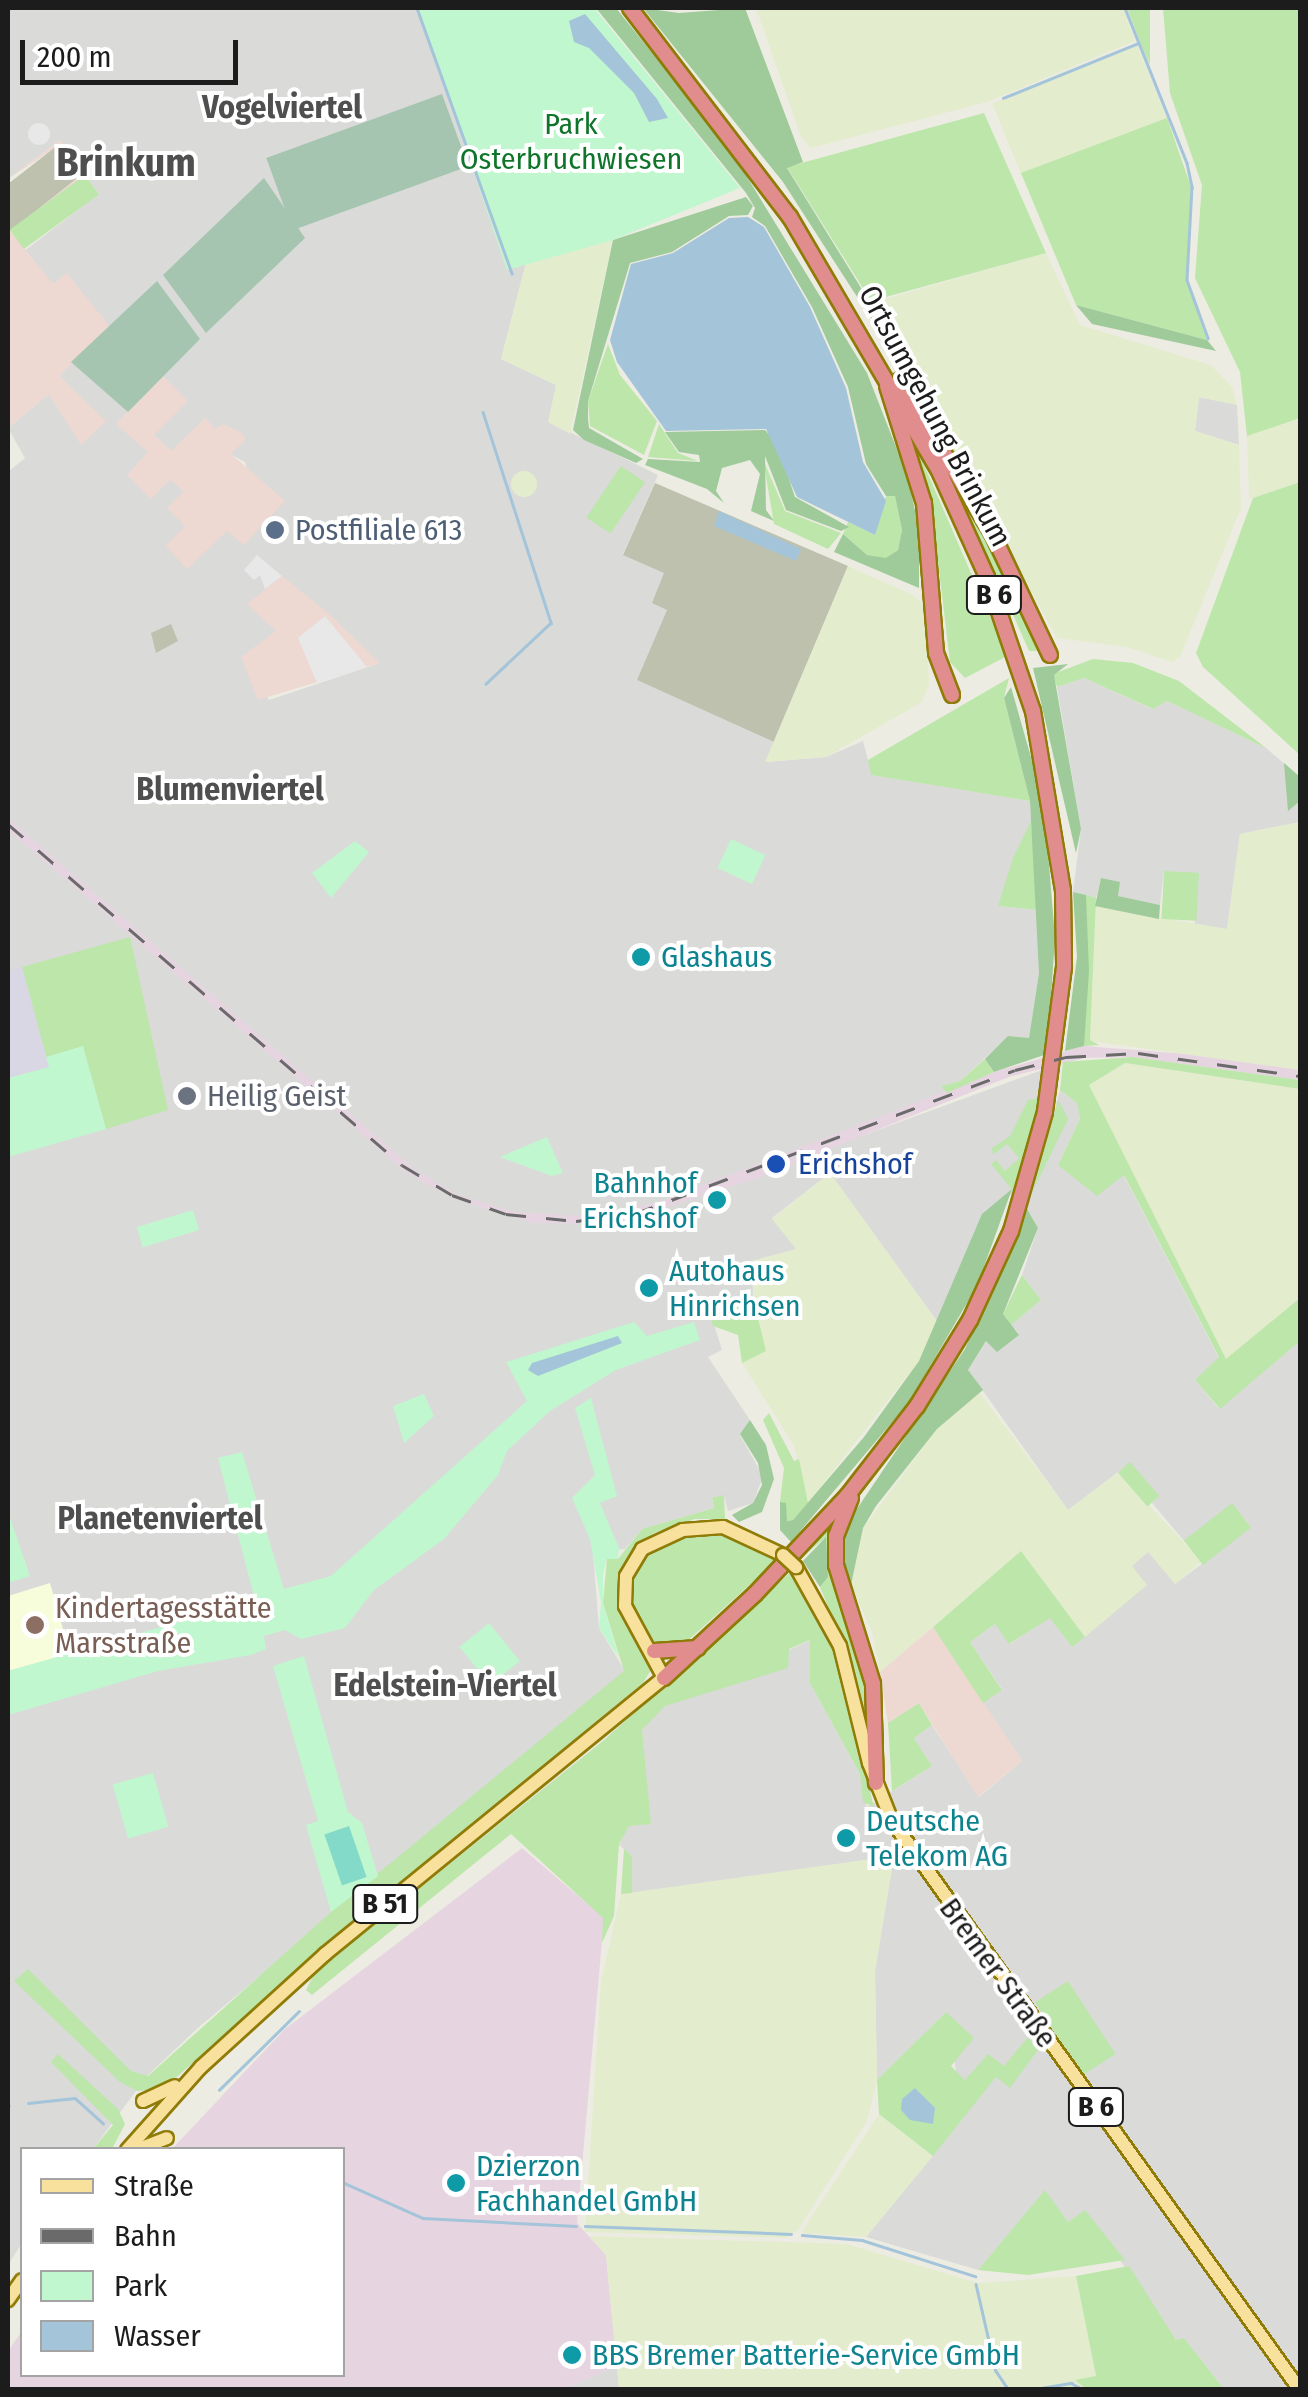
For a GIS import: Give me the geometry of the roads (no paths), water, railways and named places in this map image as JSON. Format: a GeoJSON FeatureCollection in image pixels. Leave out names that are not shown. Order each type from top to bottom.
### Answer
{"type":"FeatureCollection","features":[{"type":"Feature","properties":{"kind":"highway","name":"Ortsumgehung Brinkum"},"geometry":{"type":"LineString","coordinates":[[630,8],[776,196],[885,370],[987,576],[1028,693],[1058,836],[1064,967],[1045,1112],[1011,1231],[951,1354],[857,1484]]}},
{"type":"Feature","properties":{"kind":"highway","name":"B 6"},"geometry":{"type":"LineString","coordinates":[[872,349],[894,371],[956,472],[1050,655]]}},
{"type":"Feature","properties":{"kind":"highway","name":"B 6"},"geometry":{"type":"LineString","coordinates":[[885,370],[924,503],[936,653],[952,694]]}},
{"type":"Feature","properties":{"kind":"highway","name":"B 6"},"geometry":{"type":"LineString","coordinates":[[857,1484],[835,1552],[873,1684],[876,1783]]}},
{"type":"Feature","properties":{"kind":"highway","name":"B 51"},"geometry":{"type":"LineString","coordinates":[[664,1678],[857,1484]]}},
{"type":"Feature","properties":{"kind":"highway"},"geometry":{"type":"LineString","coordinates":[[649,1648],[698,1648]]}},
{"type":"Feature","properties":{"kind":"main road","name":"Bremer Straße"},"geometry":{"type":"LineString","coordinates":[[649,1648],[624,1596],[634,1557],[668,1534],[726,1527],[752,1535],[796,1566],[840,1646],[876,1783],[928,1876],[1300,2390]]}},
{"type":"Feature","properties":{"kind":"main road","name":"B 6"},"geometry":{"type":"LineString","coordinates":[[649,1648],[664,1678]]}},
{"type":"Feature","properties":{"kind":"main road","name":"B 51"},"geometry":{"type":"LineString","coordinates":[[142,2101],[162,2096],[201,2067],[340,1942],[664,1678]]}},
{"type":"Feature","properties":{"kind":"main road","name":"B 51"},"geometry":{"type":"LineString","coordinates":[[129,2147],[201,2067]]}},
{"type":"Feature","properties":{"kind":"main road"},"geometry":{"type":"LineString","coordinates":[[144,2147],[168,2138]]}},
{"type":"Feature","properties":{"kind":"water"},"geometry":{"type":"Polygon","coordinates":[[[585,14],[657,99],[668,118],[649,122],[634,93],[589,48],[574,42],[569,21],[585,14]]]}},
{"type":"Feature","properties":{"kind":"water"},"geometry":{"type":"Polygon","coordinates":[[[748,217],[764,227],[810,307],[846,388],[863,462],[886,501],[875,535],[797,497],[766,429],[666,431],[617,362],[610,340],[631,264],[673,253],[729,218],[748,217]]]}},
{"type":"Feature","properties":{"kind":"water"},"geometry":{"type":"Polygon","coordinates":[[[719,511],[801,549],[796,561],[714,526],[719,511]]]}},
{"type":"Feature","properties":{"kind":"water"},"geometry":{"type":"Polygon","coordinates":[[[618,1336],[622,1343],[538,1376],[528,1370],[532,1363],[618,1336]]]}},
{"type":"Feature","properties":{"kind":"water"},"geometry":{"type":"Polygon","coordinates":[[[915,2088],[935,2108],[933,2124],[910,2120],[901,2110],[902,2099],[915,2088]]]}},
{"type":"Feature","properties":{"kind":"waterway"},"geometry":{"type":"LineString","coordinates":[[417,8],[512,274]]}},
{"type":"Feature","properties":{"kind":"waterway"},"geometry":{"type":"LineString","coordinates":[[1125,8],[1187,163],[1192,187],[1187,280],[1208,338]]}},
{"type":"Feature","properties":{"kind":"waterway"},"geometry":{"type":"LineString","coordinates":[[1003,98],[1136,44]]}},
{"type":"Feature","properties":{"kind":"waterway"},"geometry":{"type":"LineString","coordinates":[[483,412],[551,623],[486,684]]}},
{"type":"Feature","properties":{"kind":"waterway"},"geometry":{"type":"LineString","coordinates":[[219,2090],[299,2011]]}},
{"type":"Feature","properties":{"kind":"waterway"},"geometry":{"type":"LineString","coordinates":[[28,2103],[75,2098],[103,2123]]}},
{"type":"Feature","properties":{"kind":"waterway"},"geometry":{"type":"LineString","coordinates":[[345,2183],[423,2218],[576,2226]]}},
{"type":"Feature","properties":{"kind":"waterway"},"geometry":{"type":"LineString","coordinates":[[585,2226],[791,2234]]}},
{"type":"Feature","properties":{"kind":"waterway"},"geometry":{"type":"LineString","coordinates":[[802,2235],[862,2240],[975,2276]]}},
{"type":"Feature","properties":{"kind":"waterway"},"geometry":{"type":"LineString","coordinates":[[976,2284],[996,2371],[1009,2390]]}},
{"type":"Feature","properties":{"kind":"waterway"},"geometry":{"type":"LineString","coordinates":[[1029,2390],[1071,2383],[1084,2390]]}},
{"type":"Feature","properties":{"kind":"railway"},"geometry":{"type":"LineString","coordinates":[[8,824],[402,1165],[452,1195],[506,1214],[576,1221],[634,1214],[1015,1070],[1066,1057],[1138,1053],[1300,1076]]}},
{"type":"Feature","properties":{"kind":"place","name":"Postfiliale 613"},"geometry":{"type":"Point","coordinates":[275,530]}},
{"type":"Feature","properties":{"kind":"place","name":"Glashaus"},"geometry":{"type":"Point","coordinates":[641,957]}},
{"type":"Feature","properties":{"kind":"place","name":"Heilig Geist"},"geometry":{"type":"Point","coordinates":[187,1096]}},
{"type":"Feature","properties":{"kind":"place","name":"Erichshof"},"geometry":{"type":"Point","coordinates":[776,1164]}},
{"type":"Feature","properties":{"kind":"place","name":"Bahnhof Erichshof"},"geometry":{"type":"Point","coordinates":[717,1200]}},
{"type":"Feature","properties":{"kind":"place","name":"Autohaus Hinrichsen"},"geometry":{"type":"Point","coordinates":[649,1288]}},
{"type":"Feature","properties":{"kind":"place","name":"Kindertagesstätte Marsstraße"},"geometry":{"type":"Point","coordinates":[35,1625]}},
{"type":"Feature","properties":{"kind":"place","name":"Deutsche Telekom AG"},"geometry":{"type":"Point","coordinates":[846,1838]}},
{"type":"Feature","properties":{"kind":"place","name":"Dzierzon Fachhandel GmbH"},"geometry":{"type":"Point","coordinates":[456,2183]}},
{"type":"Feature","properties":{"kind":"place","name":"BBS Bremer Batterie-Service GmbH"},"geometry":{"type":"Point","coordinates":[572,2355]}},
{"type":"Feature","properties":{"kind":"district","name":"Vogelviertel"},"geometry":{"type":"Point","coordinates":[282,107]}},
{"type":"Feature","properties":{"kind":"district","name":"Brinkum"},"geometry":{"type":"Point","coordinates":[126,163]}},
{"type":"Feature","properties":{"kind":"district","name":"Blumenviertel"},"geometry":{"type":"Point","coordinates":[230,789]}},
{"type":"Feature","properties":{"kind":"district","name":"Planetenviertel"},"geometry":{"type":"Point","coordinates":[160,1518]}},
{"type":"Feature","properties":{"kind":"district","name":"Edelstein-Viertel"},"geometry":{"type":"Point","coordinates":[445,1685]}},
{"type":"Feature","properties":{"kind":"park label","name":"Park Osterbruchwiesen"},"geometry":{"type":"Point","coordinates":[571,141]}}]}
